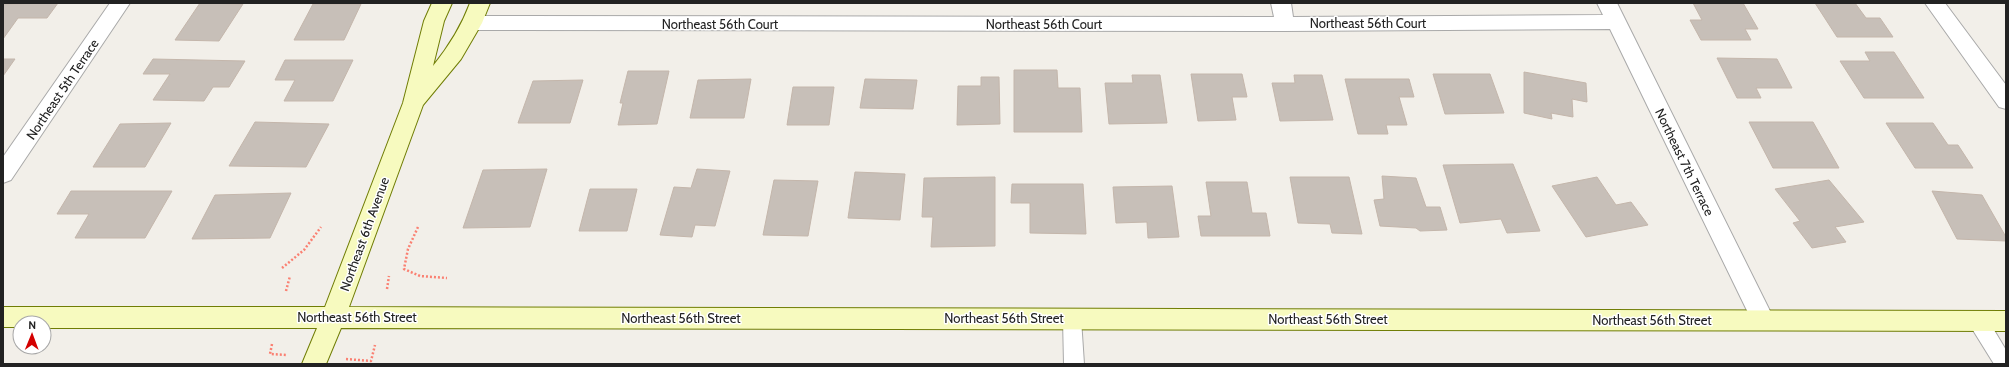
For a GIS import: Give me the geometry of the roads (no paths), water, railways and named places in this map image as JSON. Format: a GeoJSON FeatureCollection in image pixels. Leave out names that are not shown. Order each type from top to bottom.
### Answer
{"type":"FeatureCollection","features":[{"type":"Feature","properties":{"kind":"street","name":"Northeast 5th Terrace"},"geometry":{"type":"LineString","coordinates":[[3,174],[120,3]]}},
{"type":"Feature","properties":{"kind":"street","name":"Northeast 6th Avenue"},"geometry":{"type":"LineString","coordinates":[[314,364],[333,318],[413,103],[434,21],[442,3]]}},
{"type":"Feature","properties":{"kind":"street","name":"Northeast 6th Avenue"},"geometry":{"type":"LineString","coordinates":[[413,103],[454,54],[472,23],[480,3]]}},
{"type":"Feature","properties":{"kind":"street"},"geometry":{"type":"LineString","coordinates":[[1281,3],[1285,24]]}},
{"type":"Feature","properties":{"kind":"street"},"geometry":{"type":"LineString","coordinates":[[1936,3],[2006,101]]}},
{"type":"Feature","properties":{"kind":"street","name":"Northeast 56th Court"},"geometry":{"type":"LineString","coordinates":[[472,23],[1285,24],[1611,12]]}},
{"type":"Feature","properties":{"kind":"street","name":"Northeast 7th Terrace"},"geometry":{"type":"LineString","coordinates":[[1611,12],[1763,320]]}},
{"type":"Feature","properties":{"kind":"street","name":"Northeast 56th Street"},"geometry":{"type":"LineString","coordinates":[[3,317],[2006,321]]}},
{"type":"Feature","properties":{"kind":"lane"},"geometry":{"type":"LineString","coordinates":[[1072,319],[1074,364]]}},
{"type":"Feature","properties":{"kind":"lane"},"geometry":{"type":"LineString","coordinates":[[1978,321],[2004,364]]}}]}
